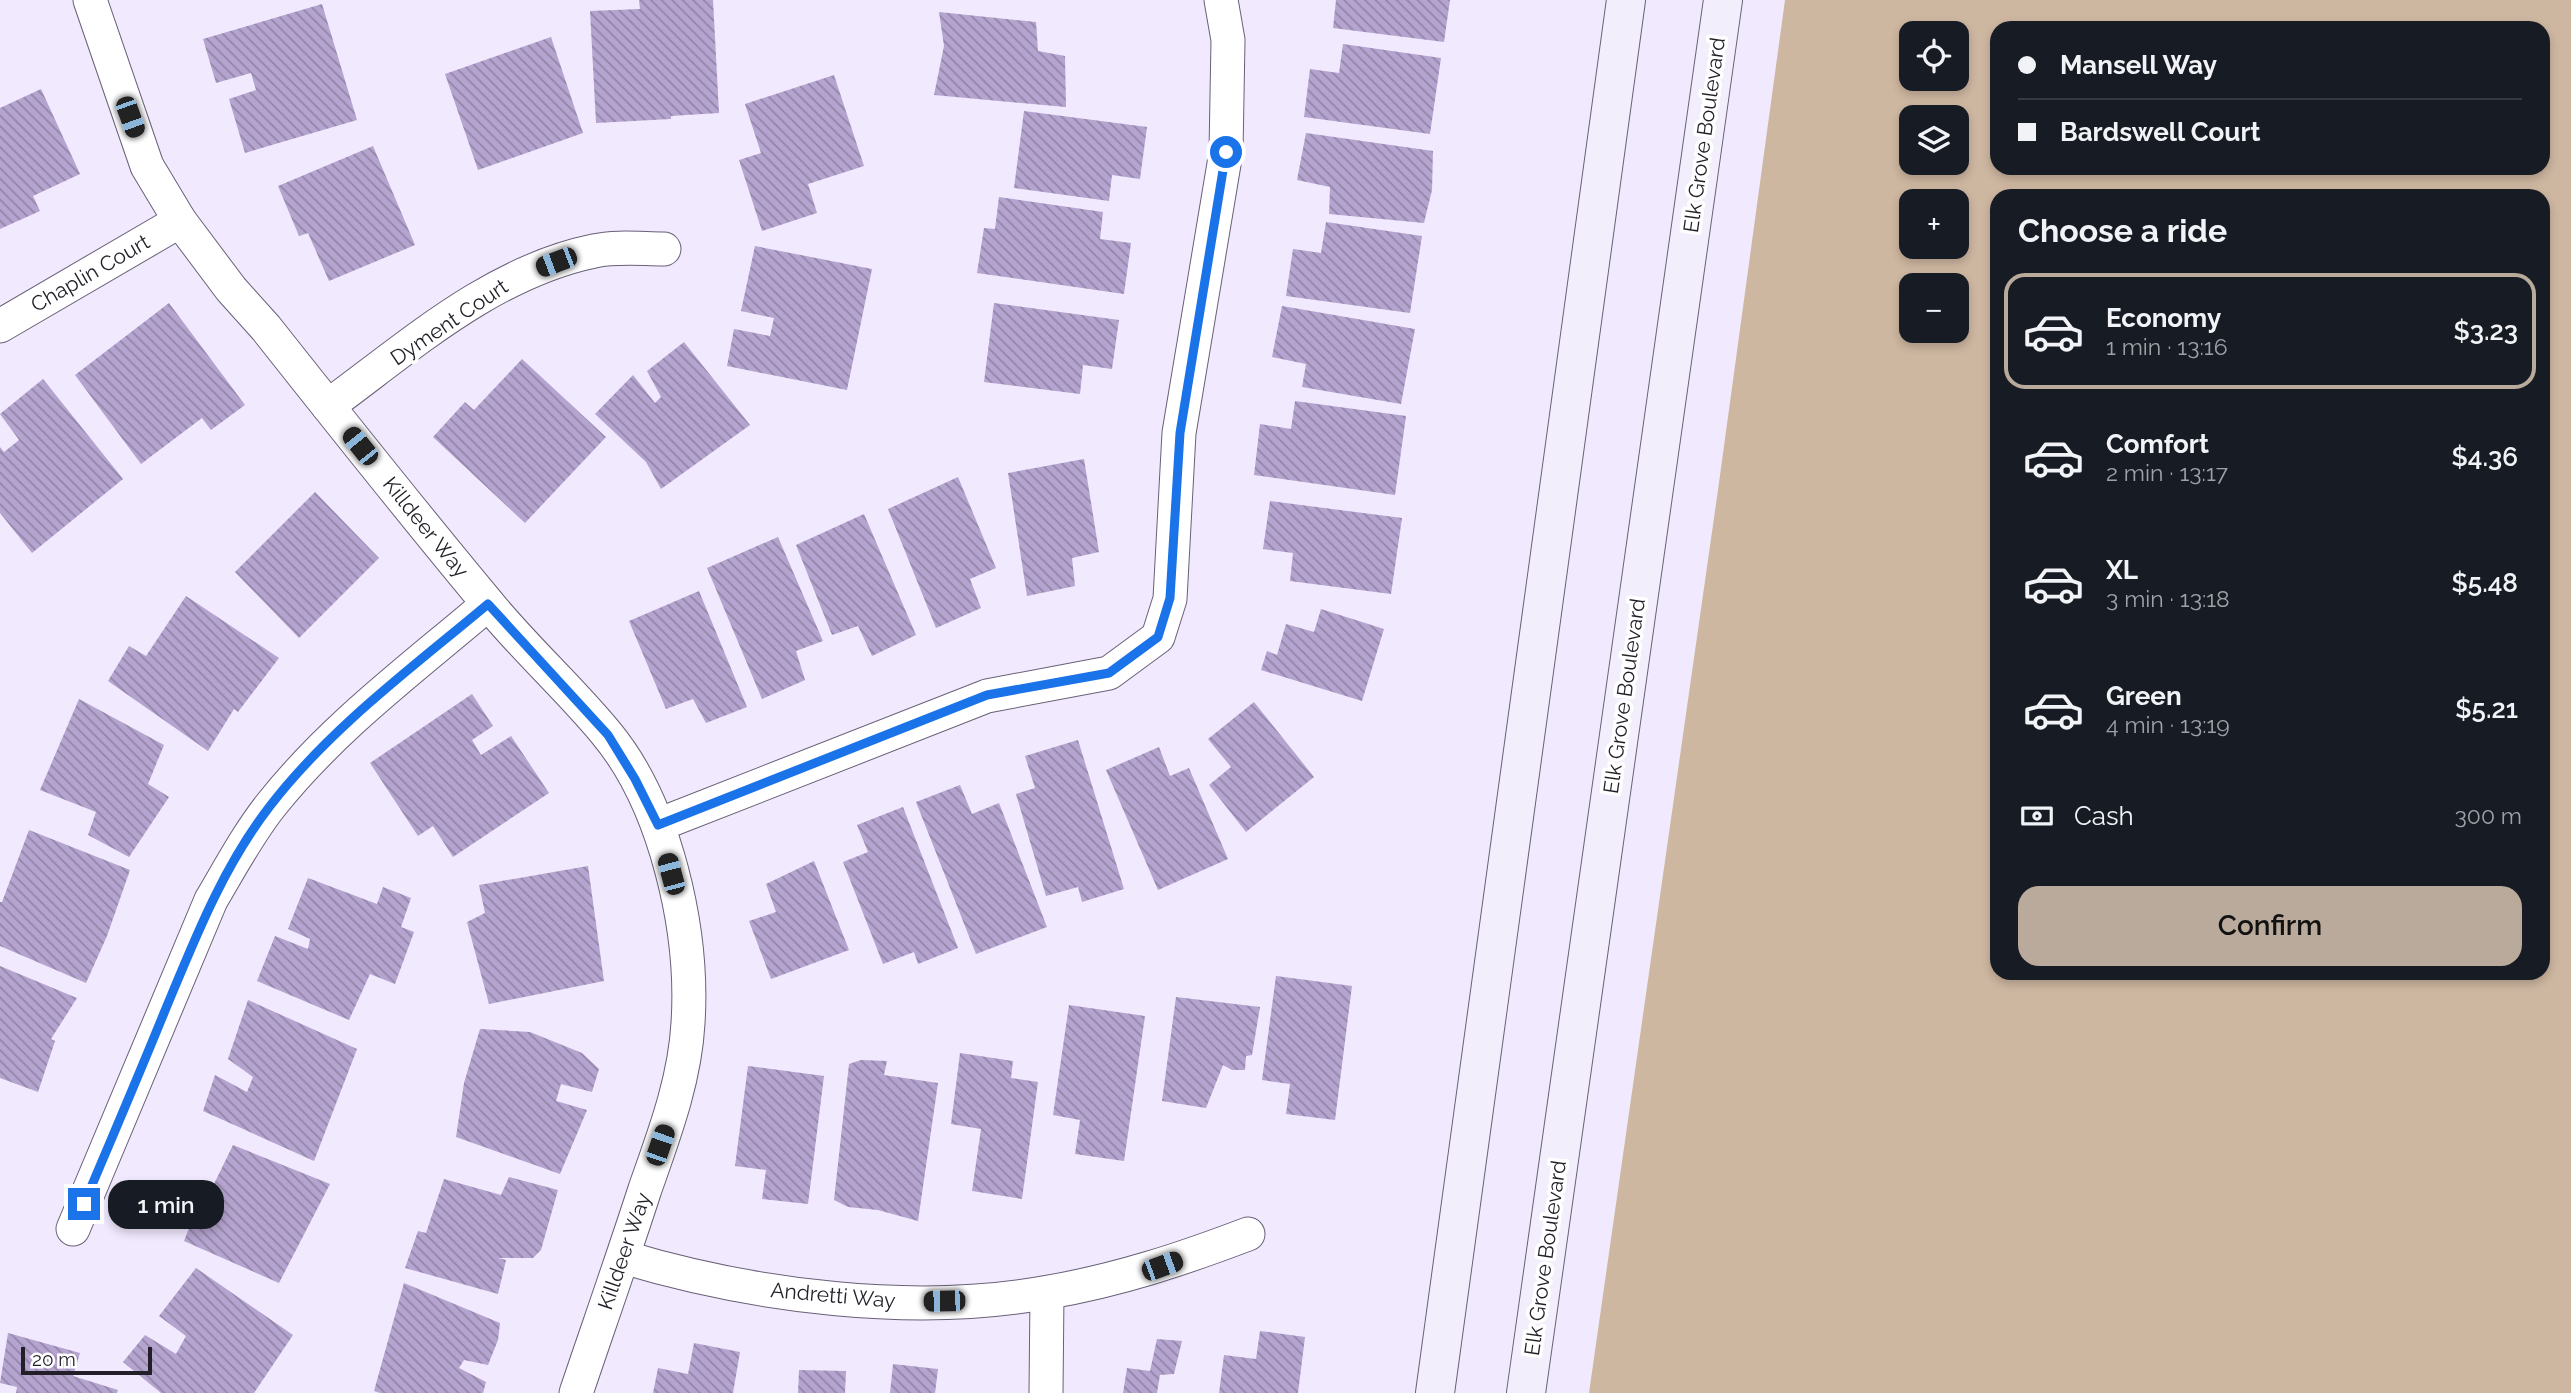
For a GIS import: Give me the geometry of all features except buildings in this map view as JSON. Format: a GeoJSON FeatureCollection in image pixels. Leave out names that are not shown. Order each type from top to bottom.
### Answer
{"type":"FeatureCollection","features":[{"type":"Feature","properties":{"kind":"main road"},"geometry":{"type":"LineString","coordinates":[[1435,1393],[1626,0]]}},
{"type":"Feature","properties":{"kind":"main road","name":"Elk Grove Boulevard"},"geometry":{"type":"LineString","coordinates":[[1526,1393],[1723,0]]}},
{"type":"Feature","properties":{"kind":"street","name":"Killdeer Way"},"geometry":{"type":"LineString","coordinates":[[90,0],[147,166],[180,220],[231,289],[266,327],[488,604],[608,735],[635,779],[658,825],[684,923],[690,974],[688,1025],[681,1075],[576,1393]]}},
{"type":"Feature","properties":{"kind":"street"},"geometry":{"type":"LineString","coordinates":[[658,825],[987,695],[1109,673],[1158,637],[1170,598],[1180,433],[1226,152],[1228,40],[1221,0]]}},
{"type":"Feature","properties":{"kind":"street","name":"Chaplin Court"},"geometry":{"type":"LineString","coordinates":[[0,326],[180,220]]}},
{"type":"Feature","properties":{"kind":"street","name":"Dyment Court"},"geometry":{"type":"LineString","coordinates":[[328,406],[465,306],[509,280],[596,250],[664,249]]}},
{"type":"Feature","properties":{"kind":"street"},"geometry":{"type":"LineString","coordinates":[[73,1229],[211,900],[239,852],[270,806],[306,764],[345,725],[488,604]]}},
{"type":"Feature","properties":{"kind":"street","name":"Andretti Way"},"geometry":{"type":"LineString","coordinates":[[623,1257],[676,1273],[815,1296],[874,1302],[990,1300],[1047,1293],[1105,1281],[1162,1266],[1248,1234]]}},
{"type":"Feature","properties":{"kind":"street"},"geometry":{"type":"LineString","coordinates":[[1046,1393],[1047,1293]]}},
{"type":"Feature","properties":{"kind":"shaded area"},"geometry":{"type":"Polygon","coordinates":[[[1785,0],[2571,0],[2571,1393],[1589,1393],[1785,0]]]}},
{"type":"Feature","properties":{"kind":"route"},"geometry":{"type":"LineString","coordinates":[[84,1204],[211,900],[239,852],[270,806],[306,764],[345,725],[488,604],[608,735],[635,779],[658,825],[987,695],[1109,673],[1158,637],[1170,598],[1180,433],[1226,152]]}}]}
